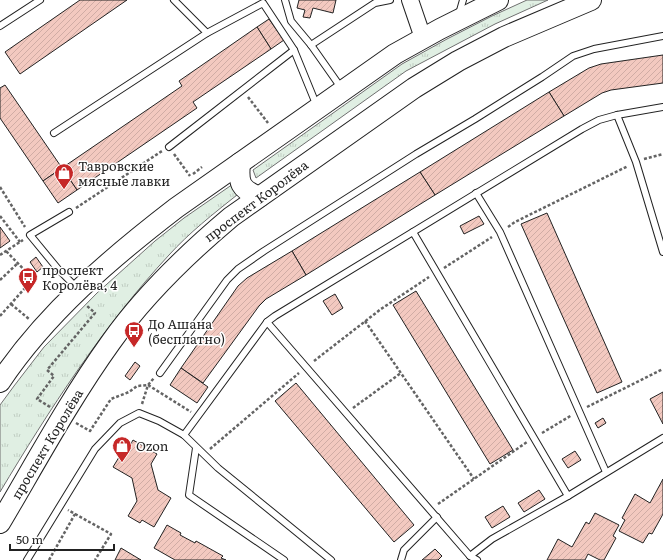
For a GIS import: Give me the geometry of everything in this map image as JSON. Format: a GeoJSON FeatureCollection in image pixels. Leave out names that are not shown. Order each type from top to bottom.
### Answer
{"type":"FeatureCollection","features":[{"type":"Feature","properties":{"kind":"main road"},"geometry":{"type":"LineString","coordinates":[[0,382],[34,337],[79,290],[145,231],[318,107],[395,54],[498,0]]}},
{"type":"Feature","properties":{"kind":"main road","name":"проспект Королёва"},"geometry":{"type":"LineString","coordinates":[[0,523],[73,399],[111,341],[155,288],[184,258],[231,217],[414,88],[452,64],[504,37],[591,0]]}},
{"type":"Feature","properties":{"kind":"main road"},"geometry":{"type":"LineString","coordinates":[[240,163],[239,176],[242,187],[249,193],[259,197]]}},
{"type":"Feature","properties":{"kind":"street"},"geometry":{"type":"LineString","coordinates":[[410,0],[423,38]]}},
{"type":"Feature","properties":{"kind":"lane"},"geometry":{"type":"LineString","coordinates":[[0,26],[40,0]]}},
{"type":"Feature","properties":{"kind":"lane"},"geometry":{"type":"LineString","coordinates":[[174,0],[207,33]]}},
{"type":"Feature","properties":{"kind":"lane"},"geometry":{"type":"LineString","coordinates":[[285,0],[291,21],[311,45],[343,90]]}},
{"type":"Feature","properties":{"kind":"lane"},"geometry":{"type":"LineString","coordinates":[[311,45],[375,1],[390,0]]}},
{"type":"Feature","properties":{"kind":"lane"},"geometry":{"type":"LineString","coordinates":[[458,20],[463,0]]}},
{"type":"Feature","properties":{"kind":"lane"},"geometry":{"type":"LineString","coordinates":[[54,134],[207,33],[263,3],[294,50],[318,107]]}},
{"type":"Feature","properties":{"kind":"lane"},"geometry":{"type":"LineString","coordinates":[[160,373],[227,280],[238,269],[264,251],[416,154],[542,77],[573,56],[594,50],[663,36]]}},
{"type":"Feature","properties":{"kind":"lane"},"geometry":{"type":"LineString","coordinates":[[169,147],[294,50]]}},
{"type":"Feature","properties":{"kind":"lane"},"geometry":{"type":"LineString","coordinates":[[184,436],[267,322],[582,129],[599,120],[617,115],[663,107]]}},
{"type":"Feature","properties":{"kind":"lane"},"geometry":{"type":"LineString","coordinates":[[617,115],[636,162],[663,252]]}},
{"type":"Feature","properties":{"kind":"lane"},"geometry":{"type":"LineString","coordinates":[[476,193],[500,232],[606,472]]}},
{"type":"Feature","properties":{"kind":"lane"},"geometry":{"type":"LineString","coordinates":[[69,212],[30,235],[58,269],[79,290]]}},
{"type":"Feature","properties":{"kind":"lane"},"geometry":{"type":"LineString","coordinates":[[413,232],[568,496]]}},
{"type":"Feature","properties":{"kind":"lane"},"geometry":{"type":"LineString","coordinates":[[267,322],[470,556],[477,560]]}},
{"type":"Feature","properties":{"kind":"lane"},"geometry":{"type":"LineString","coordinates":[[27,560],[95,449],[120,423],[139,413],[160,421],[184,436],[218,468],[331,560]]}},
{"type":"Feature","properties":{"kind":"lane"},"geometry":{"type":"LineString","coordinates":[[470,556],[492,539],[568,496],[663,438]]}},
{"type":"Feature","properties":{"kind":"lane"},"geometry":{"type":"LineString","coordinates":[[196,448],[189,495],[284,560]]}},
{"type":"Feature","properties":{"kind":"lane"},"geometry":{"type":"LineString","coordinates":[[402,560],[404,550],[437,517]]}},
{"type":"Feature","properties":{"kind":"path"},"geometry":{"type":"LineString","coordinates":[[243,90],[268,124]]}},
{"type":"Feature","properties":{"kind":"path"},"geometry":{"type":"LineString","coordinates":[[69,212],[169,147],[190,176]]}},
{"type":"Feature","properties":{"kind":"path"},"geometry":{"type":"LineString","coordinates":[[203,454],[306,367],[365,320],[437,272],[515,222],[636,162],[663,154]]}},
{"type":"Feature","properties":{"kind":"path"},"geometry":{"type":"LineString","coordinates":[[0,187],[30,235],[0,255]]}},
{"type":"Feature","properties":{"kind":"path"},"geometry":{"type":"LineString","coordinates":[[0,216],[20,242]]}},
{"type":"Feature","properties":{"kind":"path"},"geometry":{"type":"LineString","coordinates":[[0,316],[33,279],[6,251]]}},
{"type":"Feature","properties":{"kind":"path"},"geometry":{"type":"LineString","coordinates":[[0,280],[18,263]]}},
{"type":"Feature","properties":{"kind":"path"},"geometry":{"type":"LineString","coordinates":[[11,304],[31,321]]}},
{"type":"Feature","properties":{"kind":"path"},"geometry":{"type":"LineString","coordinates":[[365,320],[474,479]]}},
{"type":"Feature","properties":{"kind":"path"},"geometry":{"type":"LineString","coordinates":[[346,413],[401,373]]}},
{"type":"Feature","properties":{"kind":"path"},"geometry":{"type":"LineString","coordinates":[[139,413],[148,385],[198,416]]}},
{"type":"Feature","properties":{"kind":"path"},"geometry":{"type":"LineString","coordinates":[[60,505],[111,534],[95,560]]}},
{"type":"Feature","properties":{"kind":"path"},"geometry":{"type":"LineString","coordinates":[[49,560],[75,514]]}},
{"type":"Feature","properties":{"kind":"green space"},"geometry":{"type":"Polygon","coordinates":[[[527,0],[548,0],[495,24],[406,71],[256,178],[253,170],[402,64],[447,39],[527,0]]]}},
{"type":"Feature","properties":{"kind":"green space"},"geometry":{"type":"Polygon","coordinates":[[[233,184],[237,195],[177,247],[145,282],[100,339],[58,399],[0,492],[0,405],[14,386],[44,347],[97,293],[155,241],[184,218],[233,184]]]}},
{"type":"Feature","properties":{"kind":"building"},"geometry":{"type":"Polygon","coordinates":[[[80,0],[127,0],[20,74],[5,52],[80,0]]]}},
{"type":"Feature","properties":{"kind":"building"},"geometry":{"type":"Polygon","coordinates":[[[299,0],[336,0],[333,13],[313,8],[310,18],[303,17],[305,10],[297,8],[299,0]]]}},
{"type":"Feature","properties":{"kind":"building"},"geometry":{"type":"Polygon","coordinates":[[[269,19],[284,40],[271,49],[257,27],[269,19]]]}},
{"type":"Feature","properties":{"kind":"building"},"geometry":{"type":"Polygon","coordinates":[[[257,27],[271,49],[193,102],[197,108],[77,190],[62,168],[182,86],[179,81],[257,27]]]}},
{"type":"Feature","properties":{"kind":"building"},"geometry":{"type":"Polygon","coordinates":[[[663,55],[663,83],[611,90],[602,93],[564,116],[549,92],[589,68],[601,64],[663,55]]]}},
{"type":"Feature","properties":{"kind":"building"},"geometry":{"type":"Polygon","coordinates":[[[5,85],[62,168],[43,181],[0,118],[0,88],[5,85]]]}},
{"type":"Feature","properties":{"kind":"building"},"geometry":{"type":"Polygon","coordinates":[[[549,92],[564,116],[435,195],[420,172],[549,92]]]}},
{"type":"Feature","properties":{"kind":"building"},"geometry":{"type":"Polygon","coordinates":[[[62,168],[77,190],[58,203],[43,181],[62,168]]]}},
{"type":"Feature","properties":{"kind":"building"},"geometry":{"type":"Polygon","coordinates":[[[420,172],[435,195],[306,275],[292,251],[420,172]]]}},
{"type":"Feature","properties":{"kind":"building"},"geometry":{"type":"Polygon","coordinates":[[[547,213],[622,382],[597,393],[521,224],[547,213]]]}},
{"type":"Feature","properties":{"kind":"building"},"geometry":{"type":"Polygon","coordinates":[[[479,216],[484,224],[464,234],[460,226],[479,216]]]}},
{"type":"Feature","properties":{"kind":"building"},"geometry":{"type":"Polygon","coordinates":[[[0,227],[10,241],[0,248],[0,227]]]}},
{"type":"Feature","properties":{"kind":"building"},"geometry":{"type":"Polygon","coordinates":[[[292,251],[306,275],[266,299],[259,306],[203,383],[181,368],[238,286],[247,278],[292,251]]]}},
{"type":"Feature","properties":{"kind":"building"},"geometry":{"type":"Polygon","coordinates":[[[36,257],[43,267],[37,272],[30,262],[36,257]]]}},
{"type":"Feature","properties":{"kind":"building"},"geometry":{"type":"Polygon","coordinates":[[[416,291],[513,450],[490,464],[393,305],[416,291]]]}},
{"type":"Feature","properties":{"kind":"building"},"geometry":{"type":"Polygon","coordinates":[[[335,294],[343,308],[332,315],[323,301],[335,294]]]}},
{"type":"Feature","properties":{"kind":"building"},"geometry":{"type":"Polygon","coordinates":[[[135,362],[140,366],[130,380],[125,376],[135,362]]]}},
{"type":"Feature","properties":{"kind":"building"},"geometry":{"type":"Polygon","coordinates":[[[181,368],[208,387],[197,403],[170,385],[181,368]]]}},
{"type":"Feature","properties":{"kind":"building"},"geometry":{"type":"Polygon","coordinates":[[[296,383],[414,525],[394,542],[275,401],[296,383]]]}},
{"type":"Feature","properties":{"kind":"building"},"geometry":{"type":"Polygon","coordinates":[[[663,392],[663,424],[650,399],[663,392]]]}},
{"type":"Feature","properties":{"kind":"building"},"geometry":{"type":"Polygon","coordinates":[[[603,418],[606,423],[598,428],[595,423],[603,418]]]}},
{"type":"Feature","properties":{"kind":"building"},"geometry":{"type":"Polygon","coordinates":[[[133,440],[157,454],[151,464],[158,490],[171,498],[154,527],[142,520],[140,523],[128,516],[137,501],[132,478],[113,467],[124,449],[127,451],[133,440]]]}},
{"type":"Feature","properties":{"kind":"building"},"geometry":{"type":"Polygon","coordinates":[[[575,451],[581,460],[568,468],[562,459],[575,451]]]}},
{"type":"Feature","properties":{"kind":"building"},"geometry":{"type":"Polygon","coordinates":[[[663,479],[663,514],[652,534],[649,533],[643,543],[619,531],[625,520],[622,518],[635,494],[650,503],[663,479]]]}},
{"type":"Feature","properties":{"kind":"building"},"geometry":{"type":"Polygon","coordinates":[[[539,490],[545,499],[524,512],[518,503],[539,490]]]}},
{"type":"Feature","properties":{"kind":"building"},"geometry":{"type":"Polygon","coordinates":[[[503,506],[510,517],[492,528],[485,517],[503,506]]]}},
{"type":"Feature","properties":{"kind":"building"},"geometry":{"type":"Polygon","coordinates":[[[595,513],[619,525],[613,536],[616,538],[604,560],[600,560],[588,554],[585,560],[547,560],[558,539],[572,547],[586,522],[589,524],[595,513]]]}},
{"type":"Feature","properties":{"kind":"building"},"geometry":{"type":"Polygon","coordinates":[[[167,525],[181,533],[180,535],[195,543],[196,541],[223,556],[221,558],[226,560],[175,560],[154,548],[167,525]]]}},
{"type":"Feature","properties":{"kind":"building"},"geometry":{"type":"Polygon","coordinates":[[[121,548],[141,560],[115,560],[121,548]]]}},
{"type":"Feature","properties":{"kind":"building"},"geometry":{"type":"Polygon","coordinates":[[[435,549],[442,556],[438,560],[422,560],[435,549]]]}},
{"type":"Feature","properties":{"kind":"place","name":"Тавровские мясные лавки"},"geometry":{"type":"Point","coordinates":[64,190]}},
{"type":"Feature","properties":{"kind":"place","name":"проспект Королёва, 4"},"geometry":{"type":"Point","coordinates":[28,294]}},
{"type":"Feature","properties":{"kind":"place","name":"До Ашана (бесплатно)"},"geometry":{"type":"Point","coordinates":[134,348]}},
{"type":"Feature","properties":{"kind":"place","name":"Ozon"},"geometry":{"type":"Point","coordinates":[122,463]}}]}
